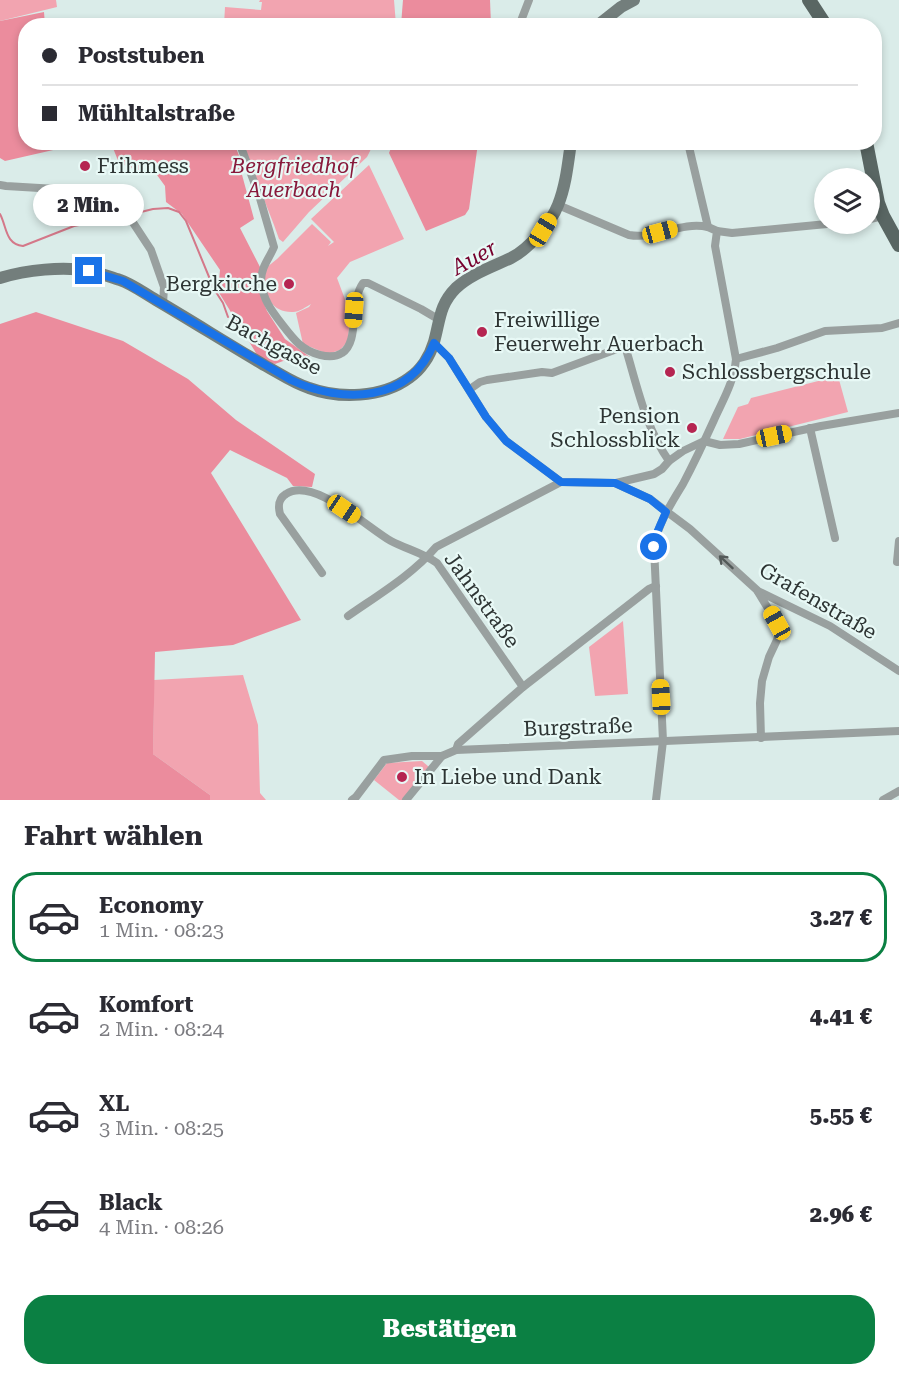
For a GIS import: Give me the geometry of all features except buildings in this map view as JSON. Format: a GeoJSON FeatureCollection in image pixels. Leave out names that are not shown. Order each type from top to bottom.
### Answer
{"type":"FeatureCollection","features":[{"type":"Feature","properties":{"kind":"main road"},"geometry":{"type":"LineString","coordinates":[[606,18],[634,0]]}},
{"type":"Feature","properties":{"kind":"main road"},"geometry":{"type":"LineString","coordinates":[[809,0],[821,18]]}},
{"type":"Feature","properties":{"kind":"main road","name":"Bachgasse"},"geometry":{"type":"LineString","coordinates":[[0,278],[20,272],[59,270],[89,271],[123,281],[307,388],[346,395],[366,393],[399,385],[420,369],[434,343],[438,319],[447,299],[458,286],[474,275],[514,256],[542,232],[558,205],[570,150]]}},
{"type":"Feature","properties":{"kind":"main road"},"geometry":{"type":"LineString","coordinates":[[868,150],[871,168]]}},
{"type":"Feature","properties":{"kind":"main road"},"geometry":{"type":"LineString","coordinates":[[880,222],[899,245]]}},
{"type":"Feature","properties":{"kind":"street"},"geometry":{"type":"LineString","coordinates":[[522,18],[529,0]]}},
{"type":"Feature","properties":{"kind":"street"},"geometry":{"type":"LineString","coordinates":[[242,150],[259,195],[274,247],[264,265],[261,278],[262,290],[267,303],[299,344],[320,355],[336,356],[347,349],[352,335],[359,288],[368,283],[438,319]]}},
{"type":"Feature","properties":{"kind":"street"},"geometry":{"type":"LineString","coordinates":[[688,150],[708,227]]}},
{"type":"Feature","properties":{"kind":"street"},"geometry":{"type":"LineString","coordinates":[[0,184],[73,190],[87,194],[127,216],[151,250],[164,287],[162,304]]}},
{"type":"Feature","properties":{"kind":"street"},"geometry":{"type":"LineString","coordinates":[[558,205],[629,235],[637,236],[649,236],[686,226],[700,225],[732,233],[814,225]]}},
{"type":"Feature","properties":{"kind":"street"},"geometry":{"type":"LineString","coordinates":[[656,800],[663,741],[654,547],[656,535],[704,441],[735,372],[736,359],[715,246],[717,231]]}},
{"type":"Feature","properties":{"kind":"street"},"geometry":{"type":"LineString","coordinates":[[736,359],[777,348],[825,331],[882,328],[899,323]]}},
{"type":"Feature","properties":{"kind":"street"},"geometry":{"type":"LineString","coordinates":[[434,343],[449,358],[486,417],[506,441],[561,482]]}},
{"type":"Feature","properties":{"kind":"street"},"geometry":{"type":"LineString","coordinates":[[470,389],[480,382],[496,378],[542,372],[552,373],[625,346],[648,424],[658,446],[669,461]]}},
{"type":"Feature","properties":{"kind":"street"},"geometry":{"type":"LineString","coordinates":[[321,573],[279,514],[280,499],[291,491],[307,491],[322,495],[390,540],[428,557],[436,547],[561,482],[615,483],[654,474],[683,451],[704,441],[720,445],[739,444],[810,428],[899,413]]}},
{"type":"Feature","properties":{"kind":"street"},"geometry":{"type":"LineString","coordinates":[[810,428],[835,538]]}},
{"type":"Feature","properties":{"kind":"street","name":"Grafenstraße"},"geometry":{"type":"LineString","coordinates":[[615,483],[650,499],[690,529],[758,591],[830,626],[899,671]]}},
{"type":"Feature","properties":{"kind":"street"},"geometry":{"type":"LineString","coordinates":[[897,562],[899,541]]}},
{"type":"Feature","properties":{"kind":"street","name":"Jahnstraße"},"geometry":{"type":"LineString","coordinates":[[348,616],[428,557],[443,570],[523,687]]}},
{"type":"Feature","properties":{"kind":"street"},"geometry":{"type":"LineString","coordinates":[[456,750],[458,744],[523,687],[649,589],[656,586]]}},
{"type":"Feature","properties":{"kind":"street"},"geometry":{"type":"LineString","coordinates":[[758,591],[780,630],[762,681],[761,738]]}},
{"type":"Feature","properties":{"kind":"street","name":"Burgstraße"},"geometry":{"type":"LineString","coordinates":[[352,800],[384,760],[412,756],[442,756],[456,750],[899,731]]}},
{"type":"Feature","properties":{"kind":"street"},"geometry":{"type":"LineString","coordinates":[[406,800],[442,756]]}},
{"type":"Feature","properties":{"kind":"street"},"geometry":{"type":"LineString","coordinates":[[883,800],[899,791]]}},
{"type":"Feature","properties":{"kind":"green space"},"geometry":{"type":"Polygon","coordinates":[[[0,0],[56,0],[57,7],[0,21],[0,0]]]}},
{"type":"Feature","properties":{"kind":"green space"},"geometry":{"type":"Polygon","coordinates":[[[260,0],[394,0],[395,18],[224,18],[225,7],[261,10],[262,2],[259,2],[260,0]]]}},
{"type":"Feature","properties":{"kind":"green space","name":"Bergfriedhof Auerbach"},"geometry":{"type":"Polygon","coordinates":[[[245,150],[370,150],[367,157],[309,212],[283,242],[279,239],[245,150]]]}},
{"type":"Feature","properties":{"kind":"green space"},"geometry":{"type":"Polygon","coordinates":[[[369,165],[404,239],[350,262],[337,278],[346,302],[351,305],[348,341],[340,350],[328,354],[303,344],[296,313],[311,304],[293,312],[284,311],[272,304],[266,291],[266,268],[312,224],[331,242],[328,246],[334,242],[311,219],[369,165]]]}},
{"type":"Feature","properties":{"kind":"green space"},"geometry":{"type":"Polygon","coordinates":[[[838,376],[848,412],[740,439],[723,439],[738,407],[748,404],[751,398],[838,376]]]}},
{"type":"Feature","properties":{"kind":"green space"},"geometry":{"type":"Polygon","coordinates":[[[623,621],[628,694],[595,696],[589,647],[623,621]]]}},
{"type":"Feature","properties":{"kind":"green space"},"geometry":{"type":"Polygon","coordinates":[[[243,675],[258,725],[260,793],[266,800],[210,800],[210,795],[153,754],[154,680],[243,675]]]}},
{"type":"Feature","properties":{"kind":"green space"},"geometry":{"type":"Polygon","coordinates":[[[422,761],[429,767],[402,800],[374,780],[387,763],[422,761]]]}},
{"type":"Feature","properties":{"kind":"shaded area"},"geometry":{"type":"Polygon","coordinates":[[[403,0],[490,0],[491,18],[402,18],[403,0]]]}},
{"type":"Feature","properties":{"kind":"shaded area"},"geometry":{"type":"Polygon","coordinates":[[[44,12],[44,18],[18,18],[18,150],[53,150],[5,161],[0,158],[0,21],[44,12]]]}},
{"type":"Feature","properties":{"kind":"shaded area"},"geometry":{"type":"Polygon","coordinates":[[[114,150],[237,150],[254,219],[240,228],[260,267],[261,296],[267,311],[285,339],[310,357],[303,359],[294,357],[275,364],[259,358],[218,291],[220,270],[182,214],[166,202],[165,186],[157,175],[146,174],[119,163],[114,150]]]}},
{"type":"Feature","properties":{"kind":"shaded area"},"geometry":{"type":"Polygon","coordinates":[[[390,150],[477,150],[469,209],[465,215],[426,231],[389,153],[390,150]]]}},
{"type":"Feature","properties":{"kind":"shaded area"},"geometry":{"type":"Polygon","coordinates":[[[36,312],[123,341],[188,379],[236,420],[315,474],[312,487],[293,486],[287,478],[230,450],[211,473],[301,620],[233,645],[155,652],[153,754],[210,795],[210,800],[0,800],[0,324],[36,312]]]}},
{"type":"Feature","properties":{"kind":"waterway"},"geometry":{"type":"LineString","coordinates":[[129,215],[168,208],[179,212],[186,221],[228,317]]}},
{"type":"Feature","properties":{"kind":"waterway"},"geometry":{"type":"LineString","coordinates":[[0,214],[7,234],[13,242],[23,246],[74,226],[124,216]]}},
{"type":"Feature","properties":{"kind":"place","name":"Frihmess"},"geometry":{"type":"Point","coordinates":[85,166]}},
{"type":"Feature","properties":{"kind":"place","name":"Bergkirche"},"geometry":{"type":"Point","coordinates":[289,284]}},
{"type":"Feature","properties":{"kind":"place","name":"Freiwillige Feuerwehr Auerbach"},"geometry":{"type":"Point","coordinates":[482,332]}},
{"type":"Feature","properties":{"kind":"place","name":"Schlossbergschule"},"geometry":{"type":"Point","coordinates":[670,372]}},
{"type":"Feature","properties":{"kind":"place","name":"Pension Schlossblick"},"geometry":{"type":"Point","coordinates":[692,428]}},
{"type":"Feature","properties":{"kind":"place","name":"In Liebe und Dank"},"geometry":{"type":"Point","coordinates":[402,777]}},
{"type":"Feature","properties":{"kind":"route"},"geometry":{"type":"LineString","coordinates":[[89,271],[123,281],[291,380],[307,388],[323,392],[346,395],[399,385],[420,369],[434,343],[449,358],[486,417],[506,441],[561,482],[615,483],[650,499],[666,512],[656,535],[654,547]]}},
{"type":"Feature","properties":{"kind":"water label","name":"Auer"},"geometry":{"type":"Point","coordinates":[474,257]}}]}
